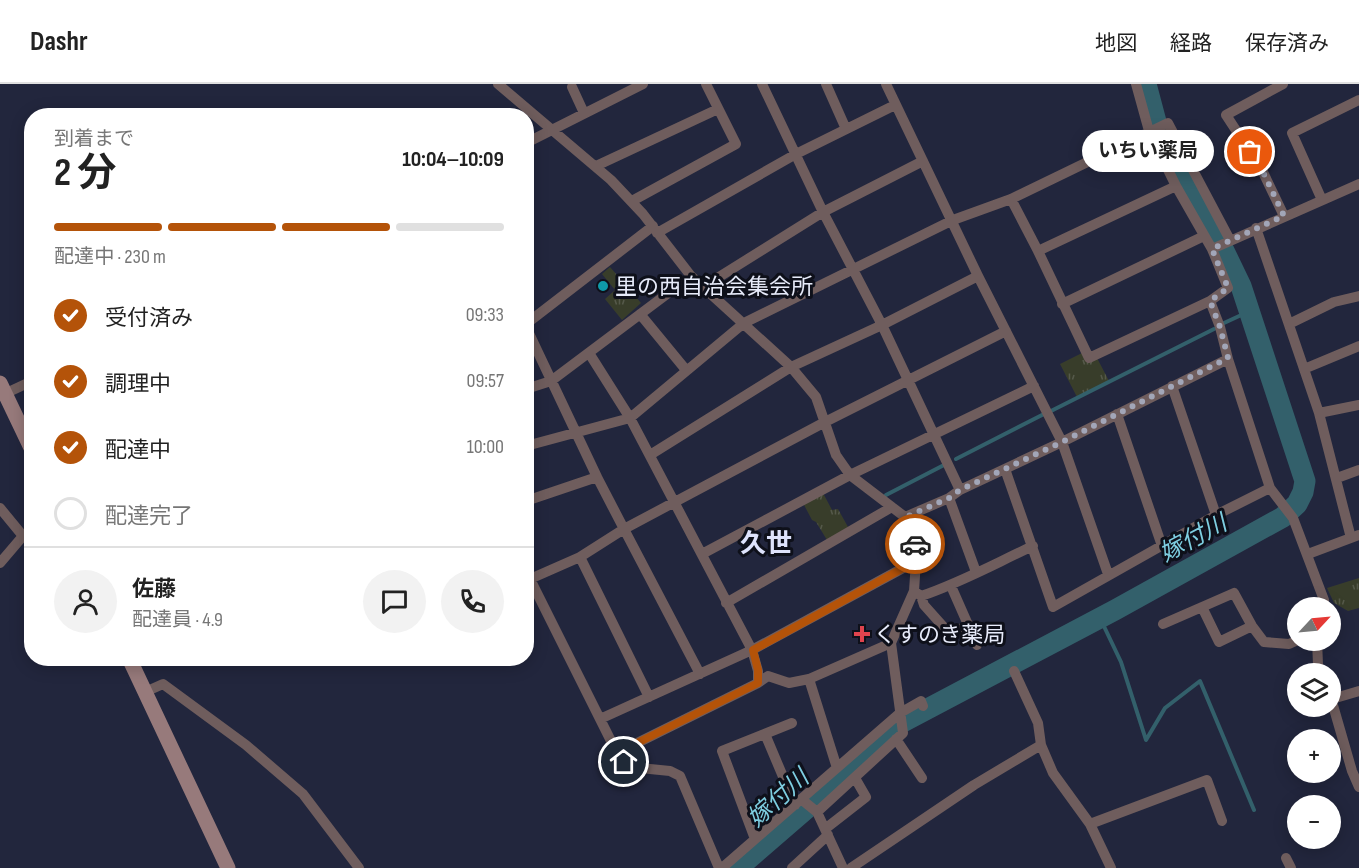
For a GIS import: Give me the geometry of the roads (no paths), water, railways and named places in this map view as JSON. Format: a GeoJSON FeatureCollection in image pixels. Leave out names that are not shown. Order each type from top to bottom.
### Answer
{"type":"FeatureCollection","features":[{"type":"Feature","properties":{"kind":"street"},"geometry":{"type":"LineString","coordinates":[[498,84],[527,108]]}},
{"type":"Feature","properties":{"kind":"street"},"geometry":{"type":"LineString","coordinates":[[534,139],[630,87],[643,84]]}},
{"type":"Feature","properties":{"kind":"street"},"geometry":{"type":"LineString","coordinates":[[632,201],[736,144],[705,84]]}},
{"type":"Feature","properties":{"kind":"street"},"geometry":{"type":"LineString","coordinates":[[762,84],[823,212],[854,268],[909,380],[960,490]]}},
{"type":"Feature","properties":{"kind":"street"},"geometry":{"type":"LineString","coordinates":[[826,84],[846,129]]}},
{"type":"Feature","properties":{"kind":"street"},"geometry":{"type":"LineString","coordinates":[[886,84],[978,276],[1062,442],[1108,574]]}},
{"type":"Feature","properties":{"kind":"street"},"geometry":{"type":"LineString","coordinates":[[1011,200],[1089,358],[1210,301],[1228,288],[1212,249],[1176,186],[1149,131],[1136,84]]}},
{"type":"Feature","properties":{"kind":"street"},"geometry":{"type":"LineString","coordinates":[[1282,84],[1226,115],[1262,170],[1284,216]]}},
{"type":"Feature","properties":{"kind":"street"},"geometry":{"type":"LineString","coordinates":[[572,87],[584,113]]}},
{"type":"Feature","properties":{"kind":"street"},"geometry":{"type":"LineString","coordinates":[[1322,200],[1292,133],[1359,100]]}},
{"type":"Feature","properties":{"kind":"street"},"geometry":{"type":"LineString","coordinates":[[534,319],[655,230],[796,154],[895,105]]}},
{"type":"Feature","properties":{"kind":"street"},"geometry":{"type":"LineString","coordinates":[[596,166],[718,109]]}},
{"type":"Feature","properties":{"kind":"street"},"geometry":{"type":"LineString","coordinates":[[534,113],[596,166],[632,201],[691,276],[792,367],[816,397],[836,455],[849,475],[906,517],[914,543],[918,593],[924,606],[949,633],[968,626]]}},
{"type":"Feature","properties":{"kind":"street"},"geometry":{"type":"LineString","coordinates":[[534,445],[630,418],[744,323],[953,220],[1011,200],[1168,123],[1230,240]]}},
{"type":"Feature","properties":{"kind":"street"},"geometry":{"type":"LineString","coordinates":[[703,286],[823,212],[923,161]]}},
{"type":"Feature","properties":{"kind":"street"},"geometry":{"type":"LineString","coordinates":[[1212,249],[1359,184]]}},
{"type":"Feature","properties":{"kind":"street"},"geometry":{"type":"LineString","coordinates":[[1038,251],[1176,186]]}},
{"type":"Feature","properties":{"kind":"street"},"geometry":{"type":"LineString","coordinates":[[1256,228],[1319,413],[1355,537],[1308,554]]}},
{"type":"Feature","properties":{"kind":"street"},"geometry":{"type":"LineString","coordinates":[[1062,304],[1204,236]]}},
{"type":"Feature","properties":{"kind":"street"},"geometry":{"type":"LineString","coordinates":[[534,386],[551,381],[691,276]]}},
{"type":"Feature","properties":{"kind":"street"},"geometry":{"type":"LineString","coordinates":[[650,455],[792,367],[882,325],[978,276]]}},
{"type":"Feature","properties":{"kind":"street"},"geometry":{"type":"LineString","coordinates":[[1289,324],[1334,302],[1359,296]]}},
{"type":"Feature","properties":{"kind":"street"},"geometry":{"type":"LineString","coordinates":[[1210,301],[1270,488],[1293,518],[1323,597]]}},
{"type":"Feature","properties":{"kind":"street"},"geometry":{"type":"LineString","coordinates":[[640,314],[686,370]]}},
{"type":"Feature","properties":{"kind":"street"},"geometry":{"type":"LineString","coordinates":[[534,573],[580,557],[624,529],[674,502],[825,422],[1006,331]]}},
{"type":"Feature","properties":{"kind":"street"},"geometry":{"type":"LineString","coordinates":[[534,343],[597,477],[700,674]]}},
{"type":"Feature","properties":{"kind":"street"},"geometry":{"type":"LineString","coordinates":[[1304,369],[1359,346]]}},
{"type":"Feature","properties":{"kind":"street"},"geometry":{"type":"LineString","coordinates":[[589,352],[630,418],[726,603],[753,650],[758,670],[758,683]]}},
{"type":"Feature","properties":{"kind":"street"},"geometry":{"type":"LineString","coordinates":[[906,517],[949,498],[960,490],[1062,442],[1228,358]]}},
{"type":"Feature","properties":{"kind":"street"},"geometry":{"type":"LineString","coordinates":[[24,384],[2,391],[24,434]]}},
{"type":"Feature","properties":{"kind":"street"},"geometry":{"type":"LineString","coordinates":[[702,554],[849,475],[1034,386]]}},
{"type":"Feature","properties":{"kind":"street"},"geometry":{"type":"LineString","coordinates":[[1172,386],[1216,515]]}},
{"type":"Feature","properties":{"kind":"street"},"geometry":{"type":"LineString","coordinates":[[1319,413],[1359,405]]}},
{"type":"Feature","properties":{"kind":"street"},"geometry":{"type":"LineString","coordinates":[[1117,414],[1162,546]]}},
{"type":"Feature","properties":{"kind":"street"},"geometry":{"type":"LineString","coordinates":[[1005,469],[1053,607],[1108,574],[1270,488]]}},
{"type":"Feature","properties":{"kind":"street"},"geometry":{"type":"LineString","coordinates":[[1337,478],[1359,470]]}},
{"type":"Feature","properties":{"kind":"street"},"geometry":{"type":"LineString","coordinates":[[534,498],[597,477]]}},
{"type":"Feature","properties":{"kind":"street"},"geometry":{"type":"LineString","coordinates":[[949,498],[976,572]]}},
{"type":"Feature","properties":{"kind":"street"},"geometry":{"type":"LineString","coordinates":[[726,603],[892,507]]}},
{"type":"Feature","properties":{"kind":"street"},"geometry":{"type":"LineString","coordinates":[[0,508],[24,536]]}},
{"type":"Feature","properties":{"kind":"street"},"geometry":{"type":"LineString","coordinates":[[0,563],[24,542]]}},
{"type":"Feature","properties":{"kind":"street"},"geometry":{"type":"LineString","coordinates":[[922,778],[900,736],[900,712],[891,643],[918,593],[951,586],[1033,546]]}},
{"type":"Feature","properties":{"kind":"street"},"geometry":{"type":"LineString","coordinates":[[580,557],[649,697]]}},
{"type":"Feature","properties":{"kind":"street"},"geometry":{"type":"LineString","coordinates":[[600,719],[753,650],[916,561]]}},
{"type":"Feature","properties":{"kind":"street"},"geometry":{"type":"LineString","coordinates":[[951,586],[977,645]]}},
{"type":"Feature","properties":{"kind":"street"},"geometry":{"type":"LineString","coordinates":[[534,587],[617,753],[630,767],[670,771],[680,776],[720,868],[900,712],[921,701],[923,706]]}},
{"type":"Feature","properties":{"kind":"street"},"geometry":{"type":"LineString","coordinates":[[1163,624],[1234,594],[1264,642],[1287,644]]}},
{"type":"Feature","properties":{"kind":"street"},"geometry":{"type":"LineString","coordinates":[[1202,607],[1219,642],[1252,626]]}},
{"type":"Feature","properties":{"kind":"street"},"geometry":{"type":"LineString","coordinates":[[617,753],[768,676],[789,683],[809,679],[891,643]]}},
{"type":"Feature","properties":{"kind":"street"},"geometry":{"type":"LineString","coordinates":[[133,666],[228,868]]}},
{"type":"Feature","properties":{"kind":"street"},"geometry":{"type":"LineString","coordinates":[[1014,671],[1038,723],[1041,746],[1053,773],[1090,824],[1111,868]]}},
{"type":"Feature","properties":{"kind":"street"},"geometry":{"type":"LineString","coordinates":[[809,679],[837,768]]}},
{"type":"Feature","properties":{"kind":"street"},"geometry":{"type":"LineString","coordinates":[[145,692],[163,684],[246,745],[303,794],[360,868]]}},
{"type":"Feature","properties":{"kind":"street"},"geometry":{"type":"LineString","coordinates":[[1341,695],[1359,691]]}},
{"type":"Feature","properties":{"kind":"street"},"geometry":{"type":"LineString","coordinates":[[1339,717],[1354,758],[1352,771],[1359,787]]}},
{"type":"Feature","properties":{"kind":"street"},"geometry":{"type":"LineString","coordinates":[[755,839],[722,751],[792,723]]}},
{"type":"Feature","properties":{"kind":"street"},"geometry":{"type":"LineString","coordinates":[[765,734],[798,802],[817,812],[843,868]]}},
{"type":"Feature","properties":{"kind":"street"},"geometry":{"type":"LineString","coordinates":[[817,812],[900,736]]}},
{"type":"Feature","properties":{"kind":"street"},"geometry":{"type":"LineString","coordinates":[[851,868],[974,785],[1041,746]]}},
{"type":"Feature","properties":{"kind":"street"},"geometry":{"type":"LineString","coordinates":[[792,868],[866,797],[855,778]]}},
{"type":"Feature","properties":{"kind":"street"},"geometry":{"type":"LineString","coordinates":[[1090,824],[1207,780],[1222,821]]}},
{"type":"Feature","properties":{"kind":"waterway","name":"嫁付川"},"geometry":{"type":"LineString","coordinates":[[738,868],[899,724],[1115,610],[1283,517],[1297,504],[1305,481],[1241,286],[1214,230],[1159,133],[1146,84]]}},
{"type":"Feature","properties":{"kind":"waterway"},"geometry":{"type":"LineString","coordinates":[[1224,323],[1250,311]]}},
{"type":"Feature","properties":{"kind":"waterway"},"geometry":{"type":"LineString","coordinates":[[1051,411],[1214,329]]}},
{"type":"Feature","properties":{"kind":"waterway"},"geometry":{"type":"LineString","coordinates":[[956,459],[1044,414]]}},
{"type":"Feature","properties":{"kind":"waterway"},"geometry":{"type":"LineString","coordinates":[[886,495],[944,465]]}},
{"type":"Feature","properties":{"kind":"waterway"},"geometry":{"type":"LineString","coordinates":[[1100,618],[1121,662],[1146,740],[1165,708],[1200,681],[1254,810]]}},
{"type":"Feature","properties":{"kind":"place","name":"いちい薬局"},"geometry":{"type":"Point","coordinates":[1250,152]}},
{"type":"Feature","properties":{"kind":"place","name":"里の西自治会集会所"},"geometry":{"type":"Point","coordinates":[603,286]}},
{"type":"Feature","properties":{"kind":"place","name":"くすのき薬局"},"geometry":{"type":"Point","coordinates":[862,634]}},
{"type":"Feature","properties":{"kind":"district","name":"久世"},"geometry":{"type":"Point","coordinates":[766,543]}}]}
